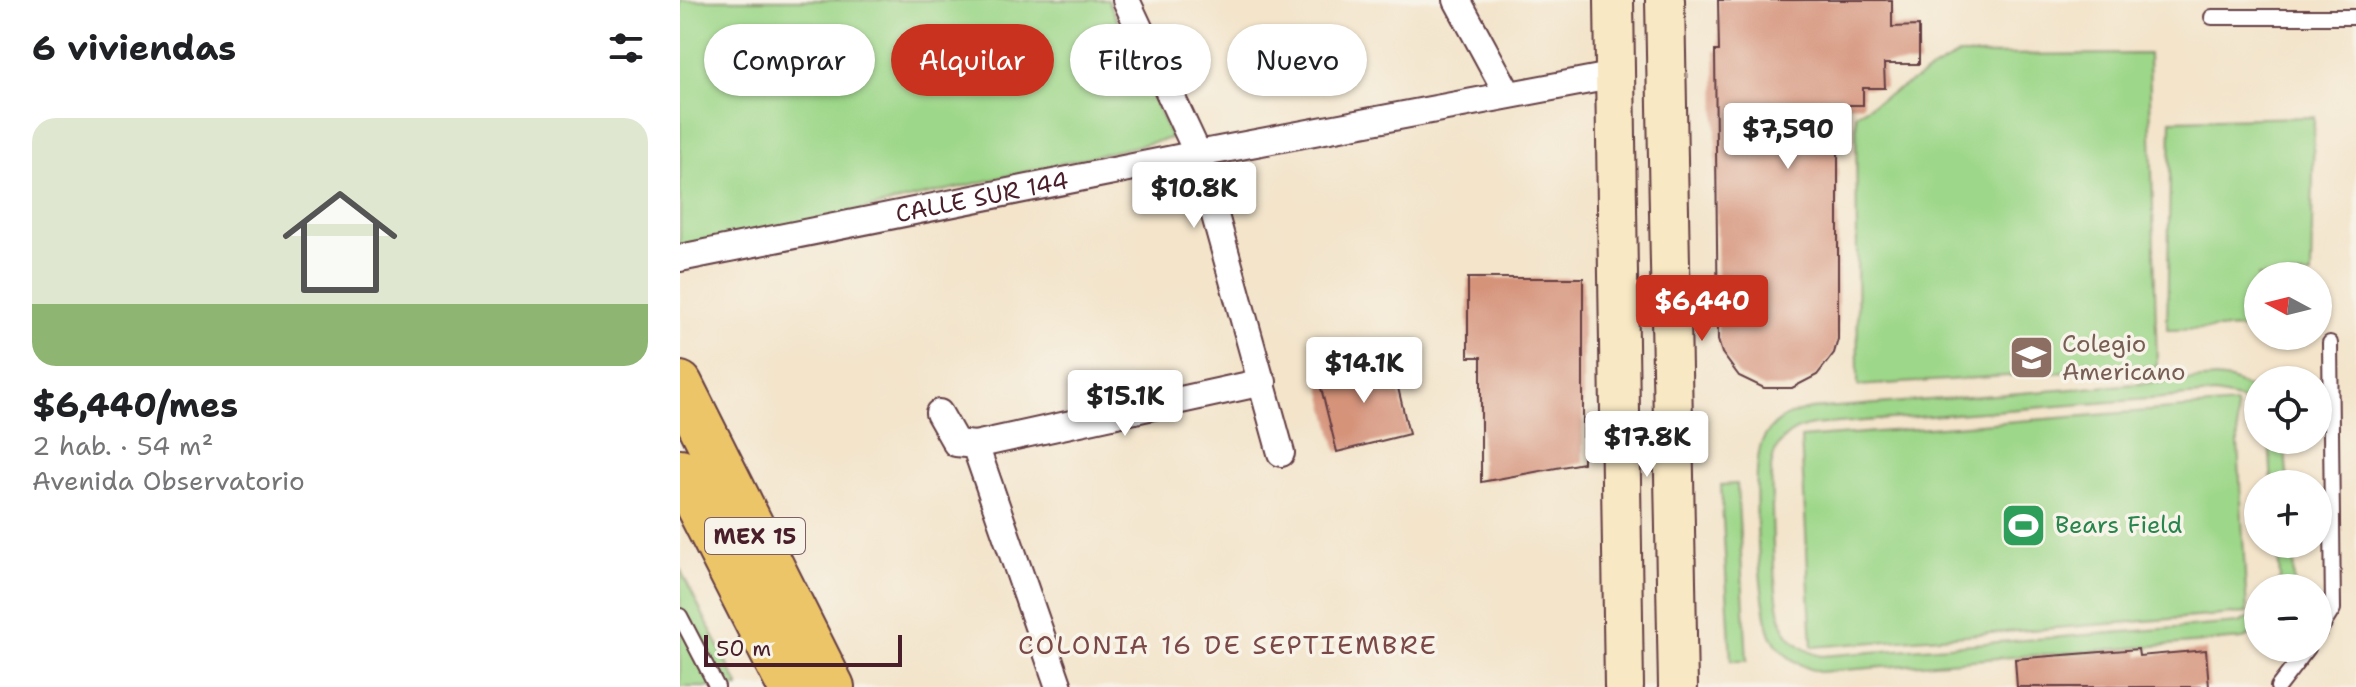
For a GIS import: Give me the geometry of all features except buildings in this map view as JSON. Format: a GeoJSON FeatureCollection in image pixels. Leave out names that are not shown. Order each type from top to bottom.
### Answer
{"type":"FeatureCollection","features":[{"type":"Feature","properties":{"kind":"highway","name":"MEX 15"},"geometry":{"type":"LineString","coordinates":[[680,384],[832,687]]}},
{"type":"Feature","properties":{"kind":"highway","name":"MEX 15"},"geometry":{"type":"LineString","coordinates":[[680,471],[790,687]]}},
{"type":"Feature","properties":{"kind":"main road"},"geometry":{"type":"LineString","coordinates":[[1614,0],[1623,447],[1624,687]]}},
{"type":"Feature","properties":{"kind":"main road"},"geometry":{"type":"LineString","coordinates":[[1665,0],[1678,687]]}},
{"type":"Feature","properties":{"kind":"main road"},"geometry":{"type":"LineString","coordinates":[[1623,447],[1672,448]]}},
{"type":"Feature","properties":{"kind":"street"},"geometry":{"type":"LineString","coordinates":[[1126,0],[1198,154],[1281,453]]}},
{"type":"Feature","properties":{"kind":"street"},"geometry":{"type":"LineString","coordinates":[[1457,0],[1508,94]]}},
{"type":"Feature","properties":{"kind":"street","name":"CALLE SUR 144"},"geometry":{"type":"LineString","coordinates":[[680,258],[1198,154],[1616,75]]}},
{"type":"Feature","properties":{"kind":"street"},"geometry":{"type":"LineString","coordinates":[[939,413],[956,443],[975,445],[1263,382]]}},
{"type":"Feature","properties":{"kind":"street"},"geometry":{"type":"LineString","coordinates":[[975,445],[1059,687]]}},
{"type":"Feature","properties":{"kind":"lane"},"geometry":{"type":"LineString","coordinates":[[2212,17],[2356,17]]}},
{"type":"Feature","properties":{"kind":"lane"},"geometry":{"type":"LineString","coordinates":[[2330,350],[2332,611]]}},
{"type":"Feature","properties":{"kind":"lane"},"geometry":{"type":"LineString","coordinates":[[680,616],[717,687]]}},
{"type":"Feature","properties":{"kind":"lane"},"geometry":{"type":"LineString","coordinates":[[2278,687],[2297,662]]}},
{"type":"Feature","properties":{"kind":"green space"},"geometry":{"type":"Polygon","coordinates":[[[680,0],[1108,0],[1119,24],[1070,24],[1070,96],[1152,96],[1171,138],[680,252],[680,0]]]}},
{"type":"Feature","properties":{"kind":"green space"},"geometry":{"type":"Polygon","coordinates":[[[2149,54],[2157,366],[1858,386],[1856,114],[1958,55],[2149,54]]]}},
{"type":"Feature","properties":{"kind":"green space"},"geometry":{"type":"Polygon","coordinates":[[[2314,117],[2311,262],[2244,262],[2244,328],[2167,330],[2171,120],[2314,117]]]}},
{"type":"Feature","properties":{"kind":"green space"},"geometry":{"type":"Polygon","coordinates":[[[2216,378],[2244,386],[2244,402],[2215,394],[1813,425],[1796,430],[1779,444],[1771,468],[1773,553],[1781,618],[1789,636],[1801,647],[1821,656],[2244,620],[2244,639],[1819,672],[1805,667],[1781,650],[1767,622],[1756,508],[1758,457],[1762,442],[1782,419],[1811,409],[2216,378]]]}},
{"type":"Feature","properties":{"kind":"green space","name":"Bears Field"},"geometry":{"type":"Polygon","coordinates":[[[2236,404],[2245,574],[2244,613],[1812,647],[1801,438],[2236,404]]]}},
{"type":"Feature","properties":{"kind":"green space"},"geometry":{"type":"Polygon","coordinates":[[[2270,454],[2285,454],[2287,470],[2271,470],[2270,454]]]}},
{"type":"Feature","properties":{"kind":"green space"},"geometry":{"type":"Polygon","coordinates":[[[1737,484],[1747,661],[1731,661],[1721,485],[1737,484]]]}},
{"type":"Feature","properties":{"kind":"green space"},"geometry":{"type":"Polygon","coordinates":[[[2278,558],[2293,558],[2294,574],[2280,574],[2278,558]]]}},
{"type":"Feature","properties":{"kind":"green space"},"geometry":{"type":"Polygon","coordinates":[[[680,569],[739,687],[680,687],[680,569]]]}},
{"type":"Feature","properties":{"kind":"place","name":"Colegio Americano"},"geometry":{"type":"Point","coordinates":[2031,358]}},
{"type":"Feature","properties":{"kind":"place","name":"Bears Field"},"geometry":{"type":"Point","coordinates":[2024,525]}},
{"type":"Feature","properties":{"kind":"district","name":"COLONIA 16 DE SEPTIEMBRE"},"geometry":{"type":"Point","coordinates":[1228,645]}}]}
